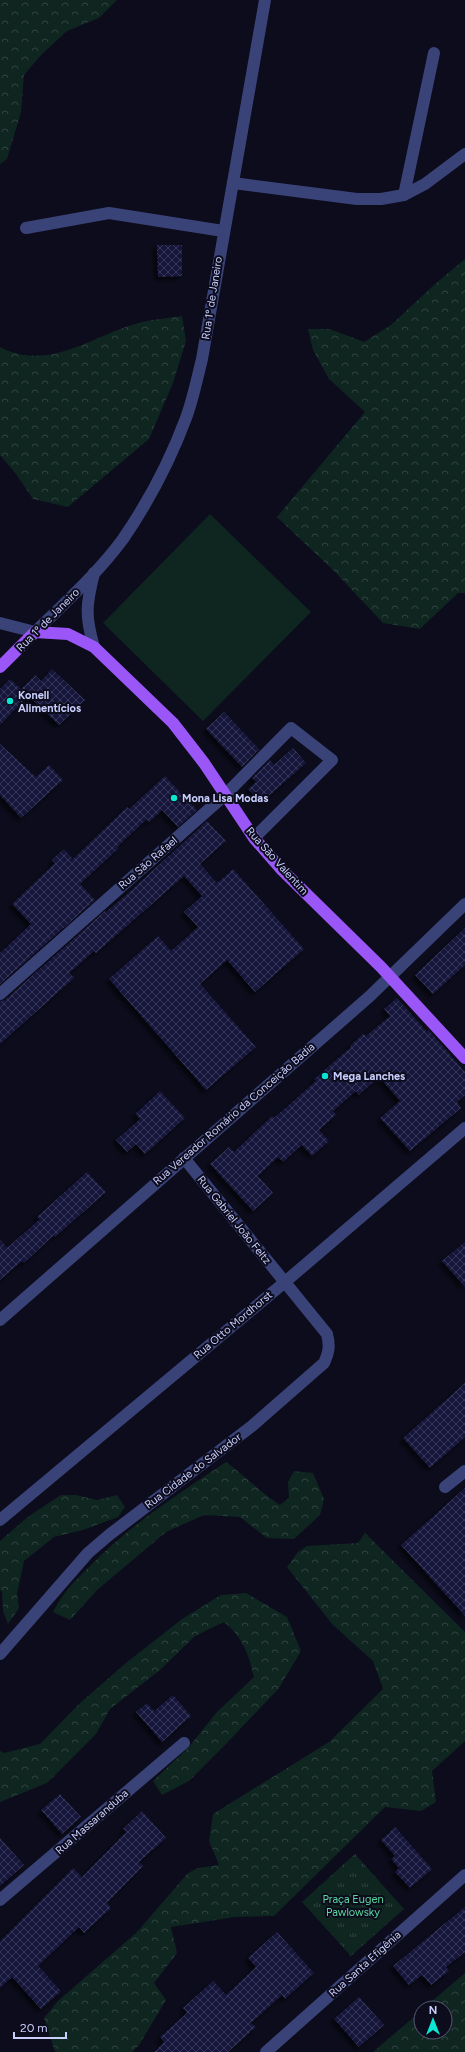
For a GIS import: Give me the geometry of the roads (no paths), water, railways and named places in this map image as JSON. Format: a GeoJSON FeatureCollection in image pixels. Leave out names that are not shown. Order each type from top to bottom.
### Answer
{"type":"FeatureCollection","features":[{"type":"Feature","properties":{"kind":"main road","name":"Rua São Valentim"},"geometry":{"type":"LineString","coordinates":[[35,632],[68,634],[94,648],[173,723],[190,743],[254,838],[282,870],[391,977],[465,1058]]}},
{"type":"Feature","properties":{"kind":"main road","name":"Rua 1º de Janeiro"},"geometry":{"type":"LineString","coordinates":[[0,667],[35,632]]}},
{"type":"Feature","properties":{"kind":"street","name":"Rua 1º de Janeiro"},"geometry":{"type":"LineString","coordinates":[[35,632],[95,572],[122,540],[149,499],[165,470],[187,417],[202,359],[223,231],[265,0]]}},
{"type":"Feature","properties":{"kind":"street"},"geometry":{"type":"LineString","coordinates":[[404,195],[434,53]]}},
{"type":"Feature","properties":{"kind":"street"},"geometry":{"type":"LineString","coordinates":[[232,183],[357,199],[382,198],[404,195],[425,184],[465,154]]}},
{"type":"Feature","properties":{"kind":"street"},"geometry":{"type":"LineString","coordinates":[[26,228],[109,213],[223,231]]}},
{"type":"Feature","properties":{"kind":"street","name":"Rua 1º de Janeiro"},"geometry":{"type":"LineString","coordinates":[[94,648],[86,612],[95,572]]}},
{"type":"Feature","properties":{"kind":"street"},"geometry":{"type":"LineString","coordinates":[[0,623],[35,632]]}},
{"type":"Feature","properties":{"kind":"street","name":"Rua São Rafael"},"geometry":{"type":"LineString","coordinates":[[0,994],[225,795],[291,728],[332,760],[254,838]]}},
{"type":"Feature","properties":{"kind":"street","name":"Rua Vereador Romário da Conceição Badia"},"geometry":{"type":"LineString","coordinates":[[0,1320],[391,977],[465,904]]}},
{"type":"Feature","properties":{"kind":"street","name":"Rua Otto Mordhorst"},"geometry":{"type":"LineString","coordinates":[[0,1520],[285,1282],[465,1128]]}},
{"type":"Feature","properties":{"kind":"street","name":"Rua Gabriel João Feltz"},"geometry":{"type":"LineString","coordinates":[[184,1158],[285,1282]]}},
{"type":"Feature","properties":{"kind":"street","name":"Rua Cidade do Salvador"},"geometry":{"type":"LineString","coordinates":[[0,1654],[93,1548],[109,1534],[252,1426],[324,1363],[328,1354],[329,1344],[327,1334],[285,1282]]}},
{"type":"Feature","properties":{"kind":"street"},"geometry":{"type":"LineString","coordinates":[[445,1487],[465,1471]]}},
{"type":"Feature","properties":{"kind":"street","name":"Rua Massaranduba"},"geometry":{"type":"LineString","coordinates":[[0,1900],[184,1743]]}},
{"type":"Feature","properties":{"kind":"street","name":"Rua Santa Efigênia"},"geometry":{"type":"LineString","coordinates":[[266,2052],[465,1875]]}},
{"type":"Feature","properties":{"kind":"place","name":"Konell Alimentícios"},"geometry":{"type":"Point","coordinates":[10,701]}},
{"type":"Feature","properties":{"kind":"place","name":"Mona Lisa Modas"},"geometry":{"type":"Point","coordinates":[174,798]}},
{"type":"Feature","properties":{"kind":"place","name":"Mega Lanches"},"geometry":{"type":"Point","coordinates":[325,1076]}},
{"type":"Feature","properties":{"kind":"park label","name":"Praça Eugen Pawlowsky"},"geometry":{"type":"Point","coordinates":[353,1905]}}]}
